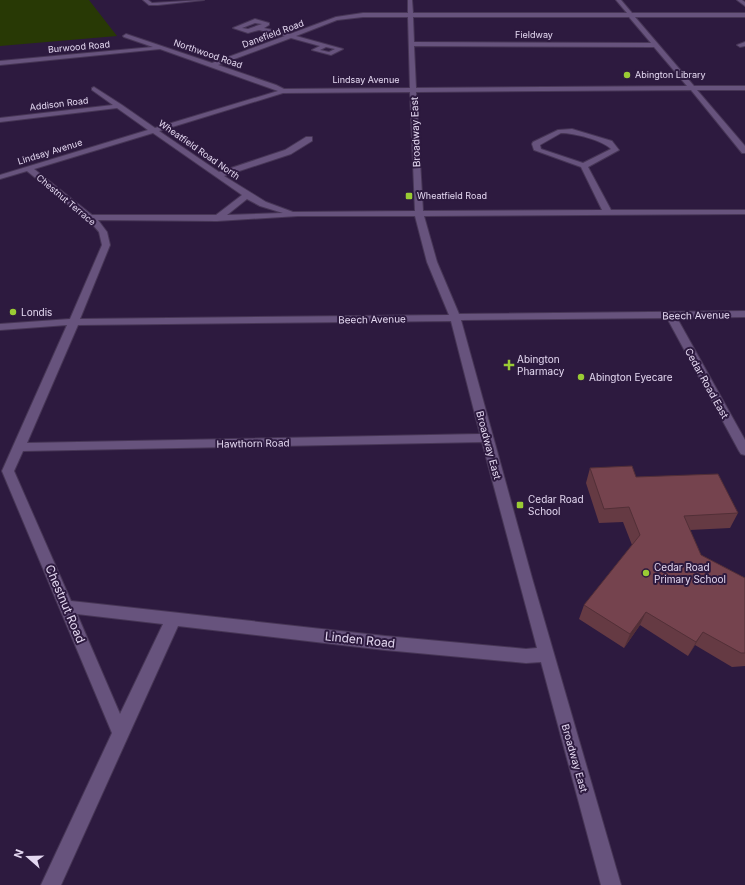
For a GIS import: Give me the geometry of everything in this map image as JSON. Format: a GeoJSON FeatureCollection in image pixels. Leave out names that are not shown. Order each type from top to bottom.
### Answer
{"type":"FeatureCollection","features":[{"type":"Feature","properties":{"kind":"street"},"geometry":{"type":"LineString","coordinates":[[145,0],[151,4],[158,4],[202,0]]}},
{"type":"Feature","properties":{"kind":"street","name":"Broadway East"},"geometry":{"type":"LineString","coordinates":[[410,0],[418,214],[432,262],[455,318],[546,655],[611,885]]}},
{"type":"Feature","properties":{"kind":"street"},"geometry":{"type":"LineString","coordinates":[[618,0],[745,151]]}},
{"type":"Feature","properties":{"kind":"street"},"geometry":{"type":"LineString","coordinates":[[739,0],[745,6]]}},
{"type":"Feature","properties":{"kind":"street","name":"Danefield Road"},"geometry":{"type":"LineString","coordinates":[[213,65],[340,19],[363,15],[745,15]]}},
{"type":"Feature","properties":{"kind":"street"},"geometry":{"type":"LineString","coordinates":[[259,28],[326,45]]}},
{"type":"Feature","properties":{"kind":"street","name":"Northwood Road"},"geometry":{"type":"LineString","coordinates":[[126,36],[274,86],[283,91]]}},
{"type":"Feature","properties":{"kind":"street","name":"Fieldway"},"geometry":{"type":"LineString","coordinates":[[412,44],[655,45]]}},
{"type":"Feature","properties":{"kind":"street","name":"Burwood Road"},"geometry":{"type":"LineString","coordinates":[[0,64],[160,47]]}},
{"type":"Feature","properties":{"kind":"street","name":"Lindsay Avenue"},"geometry":{"type":"LineString","coordinates":[[0,177],[283,91],[745,88]]}},
{"type":"Feature","properties":{"kind":"street","name":"Wheatfield Road North"},"geometry":{"type":"LineString","coordinates":[[94,89],[247,195],[263,204],[298,214]]}},
{"type":"Feature","properties":{"kind":"street","name":"Addison Road"},"geometry":{"type":"LineString","coordinates":[[0,120],[120,106]]}},
{"type":"Feature","properties":{"kind":"street"},"geometry":{"type":"LineString","coordinates":[[584,166],[615,150],[609,143],[572,131],[560,131],[536,144],[538,150],[584,166],[608,213]]}},
{"type":"Feature","properties":{"kind":"street"},"geometry":{"type":"LineString","coordinates":[[218,175],[288,152],[309,139]]}},
{"type":"Feature","properties":{"kind":"street","name":"Chestnut Terrace"},"geometry":{"type":"LineString","coordinates":[[28,168],[89,218],[103,232],[106,245],[74,322]]}},
{"type":"Feature","properties":{"kind":"street"},"geometry":{"type":"LineString","coordinates":[[217,218],[247,195]]}},
{"type":"Feature","properties":{"kind":"street"},"geometry":{"type":"LineString","coordinates":[[89,218],[217,218],[298,214],[745,212]]}},
{"type":"Feature","properties":{"kind":"street","name":"Beech Avenue"},"geometry":{"type":"LineString","coordinates":[[0,327],[74,322],[745,314]]}},
{"type":"Feature","properties":{"kind":"street","name":"Cedar Road East"},"geometry":{"type":"LineString","coordinates":[[670,315],[745,451]]}},
{"type":"Feature","properties":{"kind":"street","name":"Chestnut Road"},"geometry":{"type":"LineString","coordinates":[[74,322],[18,447],[4,471],[67,607],[120,733]]}},
{"type":"Feature","properties":{"kind":"street","name":"Hawthorn Road"},"geometry":{"type":"LineString","coordinates":[[18,447],[487,438]]}},
{"type":"Feature","properties":{"kind":"street","name":"Linden Road"},"geometry":{"type":"LineString","coordinates":[[67,607],[385,643],[526,656],[546,655]]}},
{"type":"Feature","properties":{"kind":"street"},"geometry":{"type":"LineString","coordinates":[[51,885],[174,618]]}},
{"type":"Feature","properties":{"kind":"green space"},"geometry":{"type":"Polygon","coordinates":[[[0,0],[89,0],[117,36],[0,46],[0,0]]]}},
{"type":"Feature","properties":{"kind":"building","name":"Cedar Road Primary School"},"geometry":{"type":"Polygon","coordinates":[[[632,466],[636,477],[718,474],[738,513],[684,516],[701,555],[745,578],[745,653],[741,653],[703,632],[696,642],[646,612],[630,634],[584,605],[640,535],[629,507],[604,509],[590,468],[632,466]]]}},
{"type":"Feature","properties":{"kind":"place","name":"Abington Library"},"geometry":{"type":"Point","coordinates":[627,75]}},
{"type":"Feature","properties":{"kind":"place","name":"Wheatfield Road"},"geometry":{"type":"Point","coordinates":[409,196]}},
{"type":"Feature","properties":{"kind":"place","name":"Londis"},"geometry":{"type":"Point","coordinates":[13,312]}},
{"type":"Feature","properties":{"kind":"place","name":"Abington Pharmacy"},"geometry":{"type":"Point","coordinates":[509,365]}},
{"type":"Feature","properties":{"kind":"place","name":"Abington Eyecare"},"geometry":{"type":"Point","coordinates":[581,377]}},
{"type":"Feature","properties":{"kind":"place","name":"Cedar Road School"},"geometry":{"type":"Point","coordinates":[520,505]}},
{"type":"Feature","properties":{"kind":"place","name":"Cedar Road Primary School"},"geometry":{"type":"Point","coordinates":[646,573]}}]}
